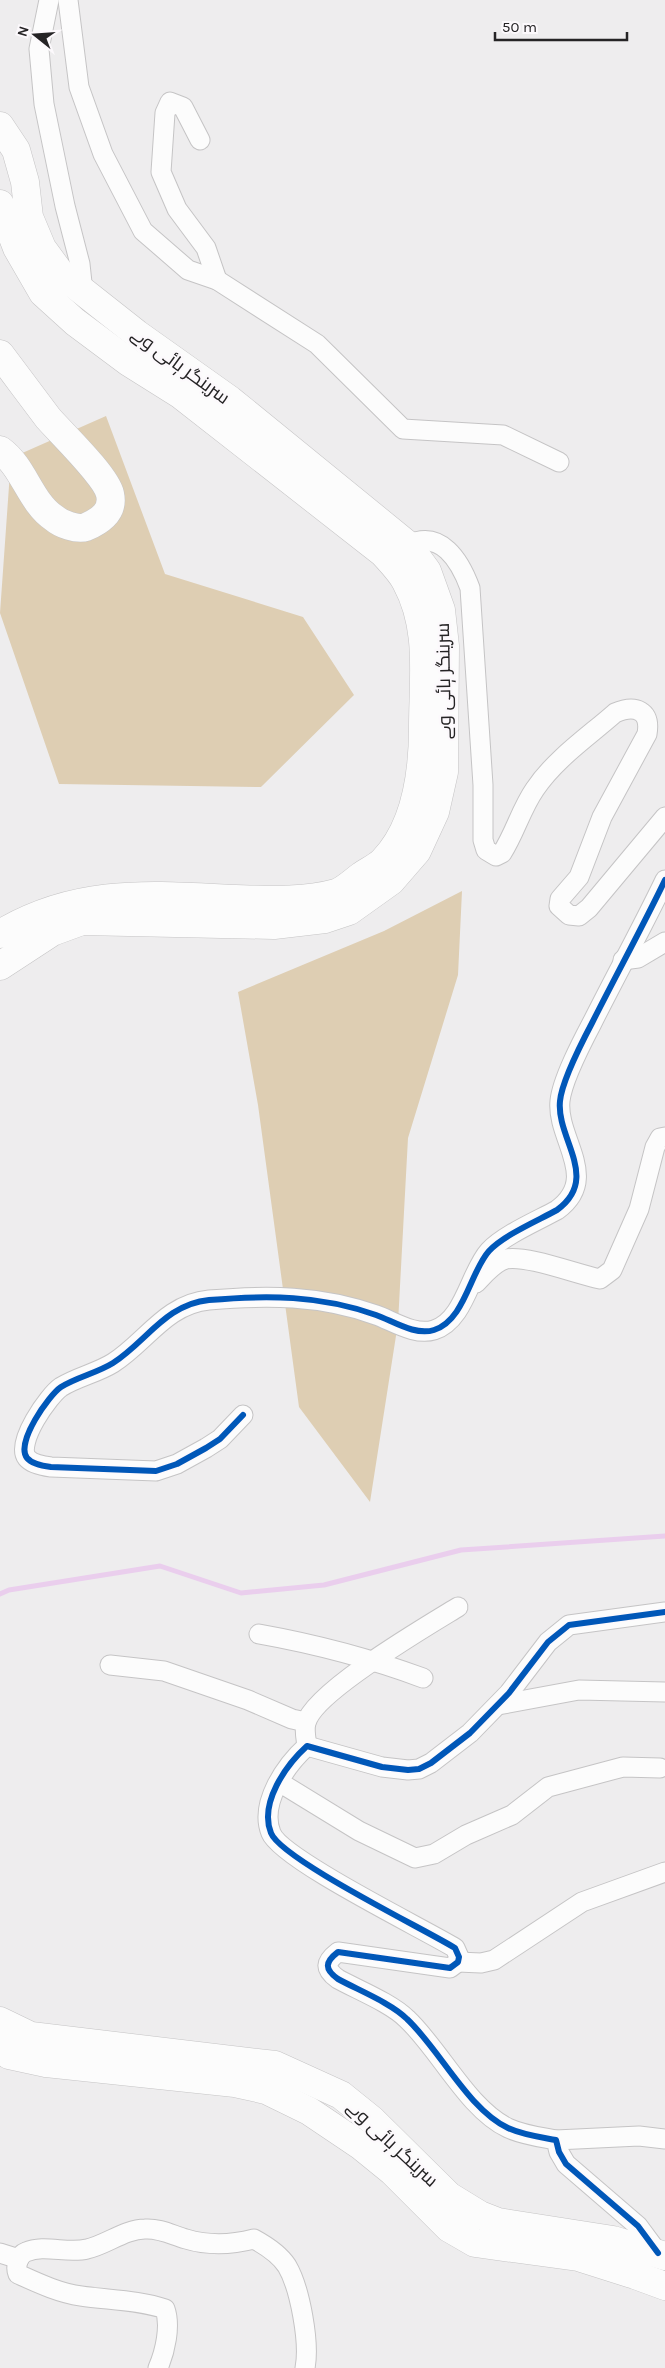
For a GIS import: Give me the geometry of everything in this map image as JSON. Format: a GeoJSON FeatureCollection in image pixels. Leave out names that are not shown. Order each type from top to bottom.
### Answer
{"type":"FeatureCollection","features":[{"type":"Feature","properties":{"kind":"main road","name":"سرینگر ہائی وے"},"geometry":{"type":"LineString","coordinates":[[0,126],[16,150],[25,182],[29,217],[42,248],[61,274],[137,334],[230,400],[408,545],[427,571],[441,610],[445,646],[444,772],[435,812],[416,851],[391,881],[349,910],[325,919],[274,924],[82,921],[52,932],[0,966]]}},
{"type":"Feature","properties":{"kind":"main road","name":"سرینگر ہائی وے"},"geometry":{"type":"LineString","coordinates":[[0,204],[17,248],[43,293],[75,322],[130,363],[181,395],[383,553],[406,581],[418,611],[424,637],[423,740],[418,791],[403,832],[383,862],[338,892],[283,901],[174,896],[114,897],[66,904],[26,918],[0,934]]}},
{"type":"Feature","properties":{"kind":"main road"},"geometry":{"type":"LineString","coordinates":[[0,354],[49,419],[94,468],[110,494],[108,511],[100,521],[82,528],[54,518],[43,507],[10,458],[0,450]]}},
{"type":"Feature","properties":{"kind":"main road","name":"سرینگر ہائی وے"},"geometry":{"type":"LineString","coordinates":[[0,2020],[32,2036],[275,2066],[341,2095],[372,2120],[449,2196],[480,2215],[498,2222],[613,2240],[661,2255]]}},
{"type":"Feature","properties":{"kind":"main road","name":"سرینگر ہائی وے"},"geometry":{"type":"LineString","coordinates":[[0,2049],[9,2054],[46,2063],[235,2083],[266,2090],[309,2111],[361,2146],[393,2172],[449,2228],[475,2243],[578,2257],[664,2289]]}},
{"type":"Feature","properties":{"kind":"street"},"geometry":{"type":"LineString","coordinates":[[49,0],[39,49],[44,104],[65,206],[80,264],[83,292]]}},
{"type":"Feature","properties":{"kind":"street"},"geometry":{"type":"LineString","coordinates":[[68,0],[79,87],[103,154],[143,231],[188,270],[217,280],[317,344],[403,429],[503,435],[559,462]]}},
{"type":"Feature","properties":{"kind":"street"},"geometry":{"type":"LineString","coordinates":[[200,140],[183,107],[170,102],[165,113],[161,172],[177,209],[206,248],[217,280]]}},
{"type":"Feature","properties":{"kind":"street"},"geometry":{"type":"LineString","coordinates":[[408,545],[418,540],[437,543],[454,558],[464,572],[470,588],[483,785],[483,840],[486,850],[496,856],[502,853],[520,813],[535,788],[615,712],[627,707],[637,710],[647,717],[649,723],[647,734],[602,817],[578,877],[560,899],[558,906],[569,915],[579,916],[589,908],[665,817]]}},
{"type":"Feature","properties":{"kind":"street"},"geometry":{"type":"LineString","coordinates":[[243,1415],[220,1439],[177,1464],[156,1471],[51,1467],[39,1465],[27,1458],[25,1453],[26,1441],[45,1401],[62,1387],[112,1364],[144,1339],[162,1319],[177,1309],[206,1300],[270,1296],[298,1297],[360,1310],[407,1328],[434,1330],[445,1323],[467,1296],[473,1277],[490,1250],[566,1204],[573,1192],[576,1162],[564,1125],[560,1101],[577,1053],[665,880]]}},
{"type":"Feature","properties":{"kind":"street"},"geometry":{"type":"LineString","coordinates":[[623,960],[638,958],[665,942]]}},
{"type":"Feature","properties":{"kind":"street"},"geometry":{"type":"LineString","coordinates":[[469,1289],[496,1264],[505,1259],[541,1263],[600,1278],[607,1276],[612,1270],[639,1209],[655,1147],[660,1138],[665,1136]]}},
{"type":"Feature","properties":{"kind":"street"},"geometry":{"type":"LineString","coordinates":[[307,1746],[306,1722],[313,1711],[335,1689],[458,1607]]}},
{"type":"Feature","properties":{"kind":"street"},"geometry":{"type":"LineString","coordinates":[[307,1746],[382,1767],[408,1770],[419,1768],[431,1763],[451,1749],[518,1682],[548,1642],[569,1625],[665,1612]]}},
{"type":"Feature","properties":{"kind":"street"},"geometry":{"type":"LineString","coordinates":[[259,1634],[321,1645],[347,1654],[376,1660],[423,1678]]}},
{"type":"Feature","properties":{"kind":"street"},"geometry":{"type":"LineString","coordinates":[[110,1666],[164,1671],[248,1700],[292,1719],[306,1722]]}},
{"type":"Feature","properties":{"kind":"street"},"geometry":{"type":"LineString","coordinates":[[498,1704],[579,1690],[665,1692]]}},
{"type":"Feature","properties":{"kind":"street"},"geometry":{"type":"LineString","coordinates":[[307,1746],[298,1754],[280,1782],[272,1801],[268,1824],[272,1835],[280,1845],[339,1884],[455,1948],[460,1957],[458,1962],[450,1968],[338,1952],[328,1960],[328,1972],[406,2018],[476,2105],[491,2118],[507,2128],[527,2135],[556,2140],[638,2136],[665,2139]]}},
{"type":"Feature","properties":{"kind":"street"},"geometry":{"type":"LineString","coordinates":[[280,1782],[359,1831],[414,1858],[434,1854],[466,1835],[512,1815],[538,1798],[548,1787],[623,1767],[660,1768]]}},
{"type":"Feature","properties":{"kind":"street"},"geometry":{"type":"LineString","coordinates":[[458,1962],[481,1963],[494,1960],[582,1902],[665,1872]]}},
{"type":"Feature","properties":{"kind":"street"},"geometry":{"type":"LineString","coordinates":[[556,2140],[559,2152],[566,2164],[638,2226],[661,2255]]}},
{"type":"Feature","properties":{"kind":"street"},"geometry":{"type":"LineString","coordinates":[[158,2368],[168,2329],[168,2317],[165,2309],[58,2291],[18,2274],[16,2269],[19,2259],[24,2252],[35,2249],[87,2250],[144,2228],[163,2230],[206,2244],[236,2243],[254,2239],[265,2245],[286,2265],[301,2309],[308,2354],[305,2368]]}},
{"type":"Feature","properties":{"kind":"street"},"geometry":{"type":"LineString","coordinates":[[0,2253],[19,2259]]}},
{"type":"Feature","properties":{"kind":"shaded area"},"geometry":{"type":"Polygon","coordinates":[[[106,416],[165,574],[303,617],[354,695],[261,787],[59,784],[0,613],[11,458],[106,416]]]}},
{"type":"Feature","properties":{"kind":"shaded area"},"geometry":{"type":"Polygon","coordinates":[[[462,891],[458,975],[408,1138],[398,1323],[370,1502],[299,1407],[258,1105],[238,992],[384,931],[462,891]]]}},
{"type":"Feature","properties":{"kind":"waterway"},"geometry":{"type":"LineString","coordinates":[[0,1594],[9,1590],[160,1566],[241,1593],[324,1585],[461,1550],[665,1536]]}},
{"type":"Feature","properties":{"kind":"cycle path"},"geometry":{"type":"LineString","coordinates":[[243,1415],[220,1439],[177,1464],[156,1471],[48,1467],[29,1460],[25,1451],[29,1431],[35,1420],[49,1399],[61,1387],[113,1363],[168,1316],[194,1303],[231,1298],[293,1298],[355,1308],[419,1331],[434,1330],[444,1325],[460,1306],[482,1260],[489,1251],[512,1234],[557,1210],[570,1198],[575,1185],[576,1171],[561,1115],[560,1101],[564,1083],[583,1040],[665,880]]}},
{"type":"Feature","properties":{"kind":"cycle path"},"geometry":{"type":"LineString","coordinates":[[658,2253],[638,2226],[566,2164],[559,2152],[556,2140],[532,2136],[508,2128],[494,2119],[467,2093],[431,2046],[407,2019],[374,1997],[338,1979],[330,1972],[328,1969],[329,1962],[338,1952],[450,1968],[458,1962],[459,1957],[455,1948],[325,1876],[300,1859],[281,1845],[271,1833],[268,1821],[269,1809],[277,1785],[291,1763],[307,1746],[382,1767],[408,1770],[419,1769],[431,1763],[470,1733],[509,1693],[548,1642],[569,1625],[665,1612]]}}]}
